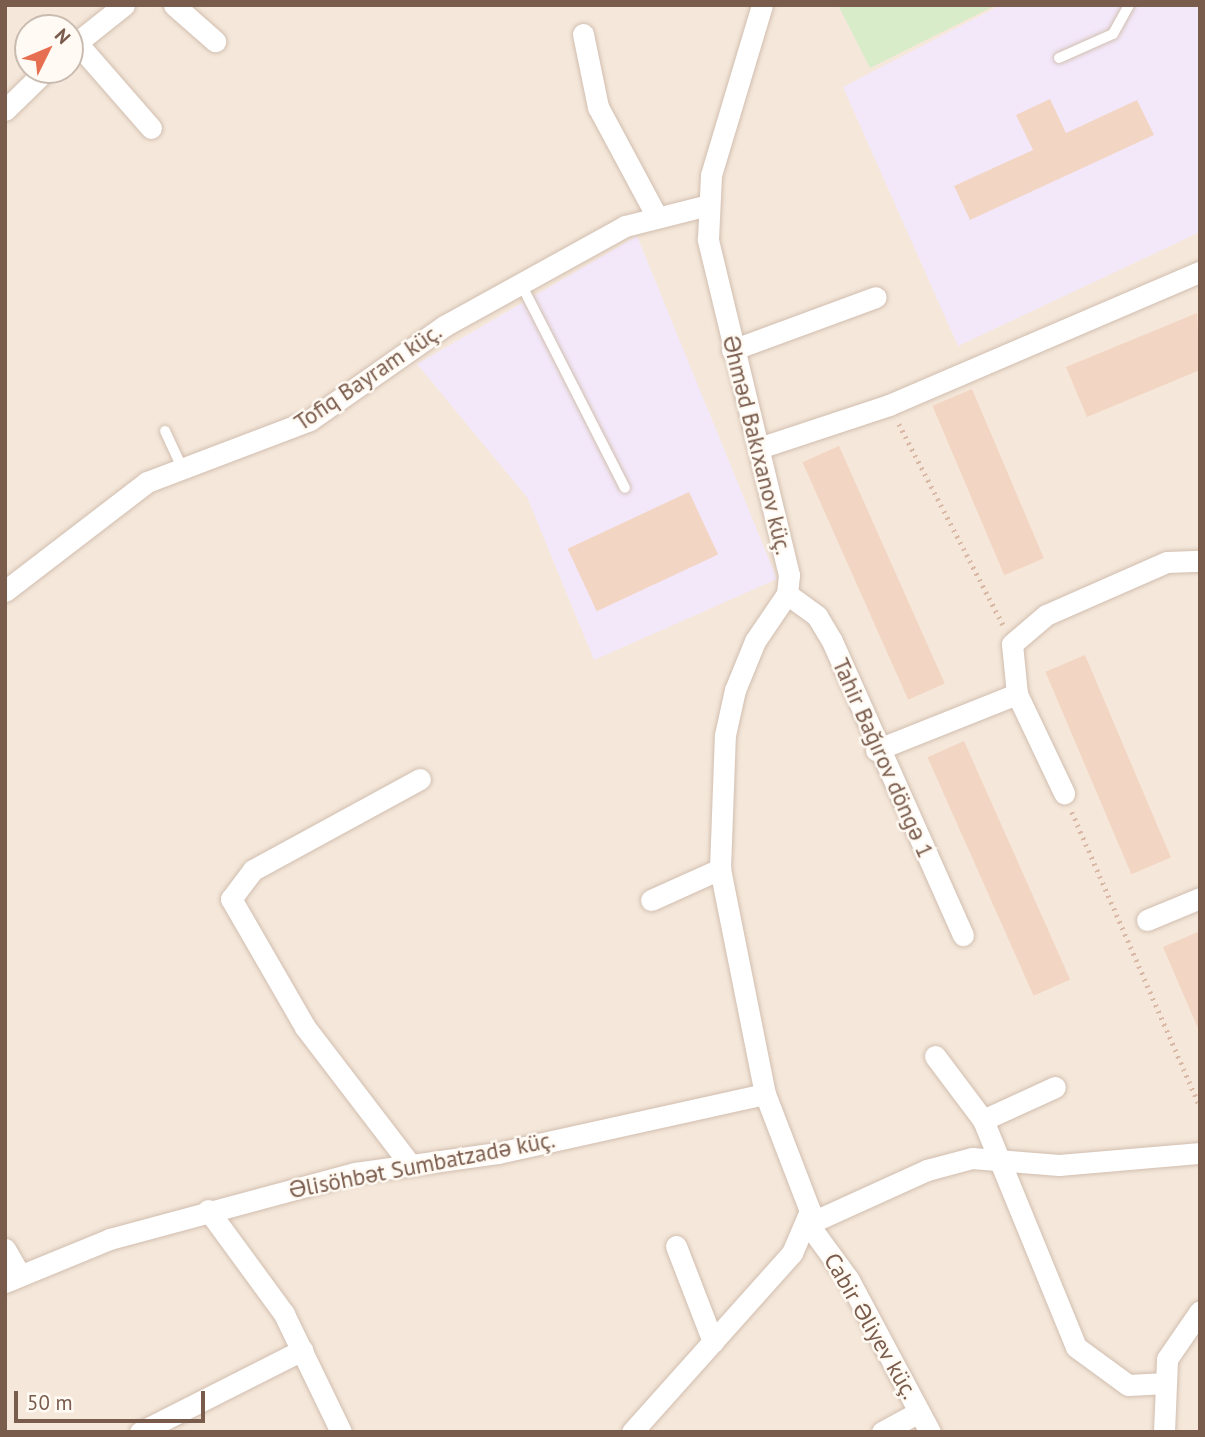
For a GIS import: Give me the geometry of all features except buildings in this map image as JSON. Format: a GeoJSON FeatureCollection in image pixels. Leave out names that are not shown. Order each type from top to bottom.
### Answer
{"type":"FeatureCollection","features":[{"type":"Feature","properties":{"kind":"street"},"geometry":{"type":"LineString","coordinates":[[84,36],[124,5]]}},
{"type":"Feature","properties":{"kind":"street"},"geometry":{"type":"LineString","coordinates":[[174,5],[215,41]]}},
{"type":"Feature","properties":{"kind":"street","name":"Əhməd Bakıxanov küç."},"geometry":{"type":"LineString","coordinates":[[762,5],[708,205],[708,239],[732,350],[784,548],[787,594]]}},
{"type":"Feature","properties":{"kind":"street"},"geometry":{"type":"LineString","coordinates":[[583,34],[598,107],[656,215]]}},
{"type":"Feature","properties":{"kind":"street"},"geometry":{"type":"LineString","coordinates":[[84,57],[151,128]]}},
{"type":"Feature","properties":{"kind":"street"},"geometry":{"type":"LineString","coordinates":[[9,98],[28,84]]}},
{"type":"Feature","properties":{"kind":"street","name":"Tofiq Bayram küç."},"geometry":{"type":"LineString","coordinates":[[5,591],[120,499],[182,467],[310,420],[444,326],[520,282],[656,215],[708,205]]}},
{"type":"Feature","properties":{"kind":"street"},"geometry":{"type":"LineString","coordinates":[[759,448],[889,405],[1200,272]]}},
{"type":"Feature","properties":{"kind":"street"},"geometry":{"type":"LineString","coordinates":[[732,350],[876,297]]}},
{"type":"Feature","properties":{"kind":"street"},"geometry":{"type":"LineString","coordinates":[[1064,793],[1017,694],[1013,645],[1026,628],[1070,604],[1167,562],[1200,561]]}},
{"type":"Feature","properties":{"kind":"street"},"geometry":{"type":"LineString","coordinates":[[632,1432],[792,1253],[808,1224],[807,1195],[765,1094],[720,869],[725,735],[735,690],[755,641],[787,594]]}},
{"type":"Feature","properties":{"kind":"street","name":"Tahir Bağırov döngə 1"},"geometry":{"type":"LineString","coordinates":[[787,594],[817,617],[832,641],[876,750],[964,935]]}},
{"type":"Feature","properties":{"kind":"street"},"geometry":{"type":"LineString","coordinates":[[876,750],[1017,694]]}},
{"type":"Feature","properties":{"kind":"street"},"geometry":{"type":"LineString","coordinates":[[409,1163],[305,1027],[231,899],[253,870],[419,779]]}},
{"type":"Feature","properties":{"kind":"street"},"geometry":{"type":"LineString","coordinates":[[651,900],[720,869]]}},
{"type":"Feature","properties":{"kind":"street"},"geometry":{"type":"LineString","coordinates":[[1147,920],[1200,898]]}},
{"type":"Feature","properties":{"kind":"street"},"geometry":{"type":"LineString","coordinates":[[935,1056],[983,1120],[1001,1158],[1076,1347],[1128,1385],[1162,1383]]}},
{"type":"Feature","properties":{"kind":"street"},"geometry":{"type":"LineString","coordinates":[[983,1120],[1055,1087]]}},
{"type":"Feature","properties":{"kind":"street","name":"Əlisöhbət Sumbatzadə küç."},"geometry":{"type":"LineString","coordinates":[[12,1277],[208,1210],[409,1163],[498,1153],[765,1094]]}},
{"type":"Feature","properties":{"kind":"street"},"geometry":{"type":"LineString","coordinates":[[808,1224],[927,1170],[1001,1158],[1059,1165],[1200,1153]]}},
{"type":"Feature","properties":{"kind":"street"},"geometry":{"type":"LineString","coordinates":[[208,1210],[266,1285],[302,1350],[341,1432]]}},
{"type":"Feature","properties":{"kind":"street","name":"Cabir Əliyev küç."},"geometry":{"type":"LineString","coordinates":[[808,1224],[849,1280],[930,1432]]}},
{"type":"Feature","properties":{"kind":"street"},"geometry":{"type":"LineString","coordinates":[[676,1246],[713,1342]]}},
{"type":"Feature","properties":{"kind":"street"},"geometry":{"type":"LineString","coordinates":[[5,1250],[12,1277]]}},
{"type":"Feature","properties":{"kind":"street"},"geometry":{"type":"LineString","coordinates":[[1164,1432],[1162,1383],[1177,1337],[1200,1311]]}},
{"type":"Feature","properties":{"kind":"street"},"geometry":{"type":"LineString","coordinates":[[140,1432],[302,1350]]}},
{"type":"Feature","properties":{"kind":"street"},"geometry":{"type":"LineString","coordinates":[[882,1432],[919,1412]]}},
{"type":"Feature","properties":{"kind":"lane"},"geometry":{"type":"LineString","coordinates":[[1059,58],[1114,34],[1129,5]]}},
{"type":"Feature","properties":{"kind":"lane"},"geometry":{"type":"LineString","coordinates":[[520,282],[625,488]]}},
{"type":"Feature","properties":{"kind":"lane"},"geometry":{"type":"LineString","coordinates":[[165,431],[182,467]]}},
{"type":"Feature","properties":{"kind":"path"},"geometry":{"type":"LineString","coordinates":[[889,405],[1013,645]]}},
{"type":"Feature","properties":{"kind":"path"},"geometry":{"type":"LineString","coordinates":[[1064,793],[1200,1107]]}},
{"type":"Feature","properties":{"kind":"shaded area"},"geometry":{"type":"Polygon","coordinates":[[[5,5],[1200,5],[1200,1432],[5,1432],[5,5]]]}},
{"type":"Feature","properties":{"kind":"shaded area"},"geometry":{"type":"Polygon","coordinates":[[[1001,5],[1200,5],[1200,232],[958,346],[843,87],[1001,5]]]}},
{"type":"Feature","properties":{"kind":"shaded area"},"geometry":{"type":"Polygon","coordinates":[[[637,236],[777,579],[594,660],[527,497],[417,364],[637,236]]]}},
{"type":"Feature","properties":{"kind":"green space"},"geometry":{"type":"Polygon","coordinates":[[[838,5],[996,5],[870,68],[838,5]]]}}]}
